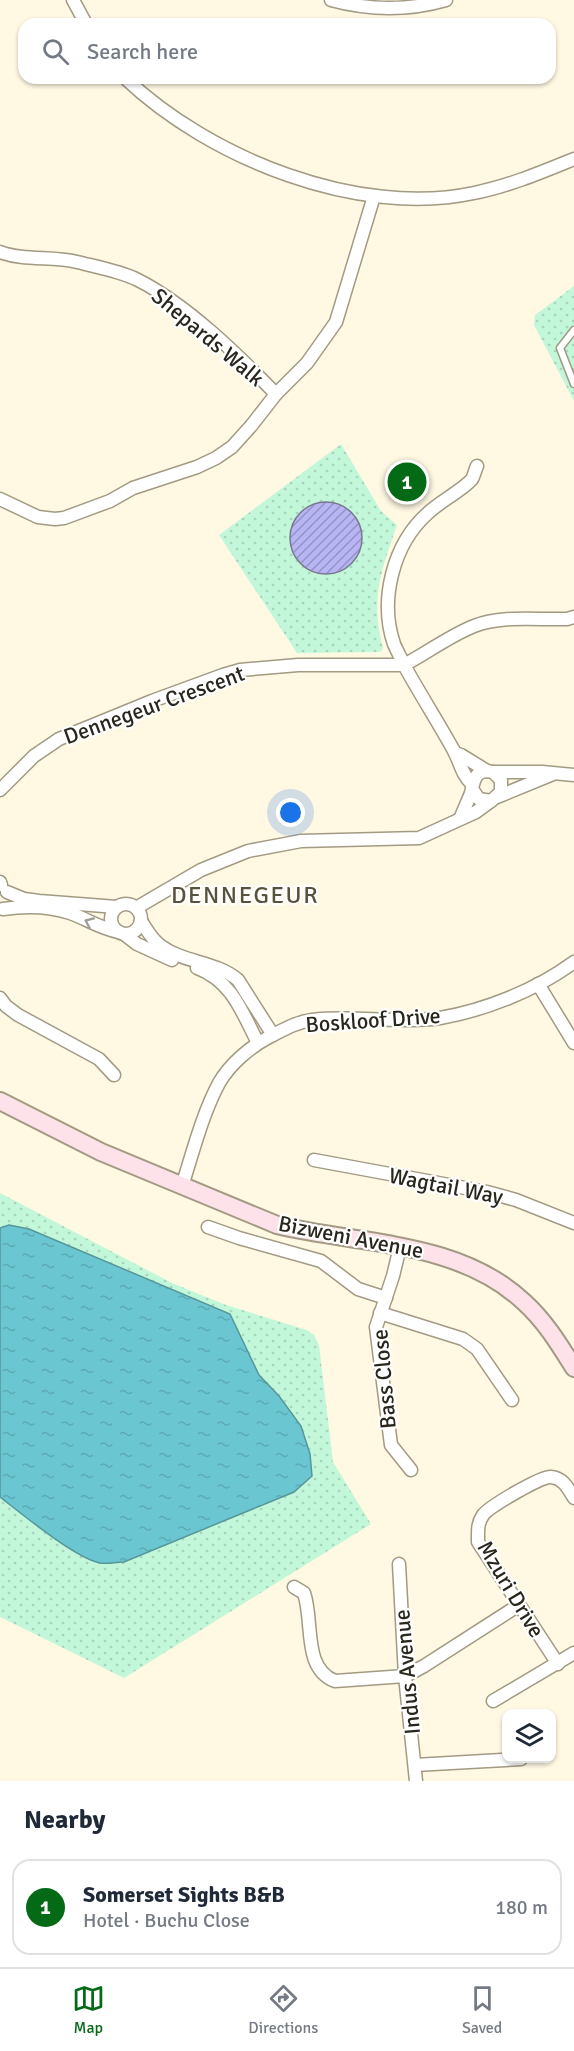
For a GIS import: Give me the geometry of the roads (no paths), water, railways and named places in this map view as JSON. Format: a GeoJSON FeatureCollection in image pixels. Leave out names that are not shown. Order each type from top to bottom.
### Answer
{"type":"FeatureCollection","features":[{"type":"Feature","properties":{"kind":"street"},"geometry":{"type":"LineString","coordinates":[[73,0],[83,18]]}},
{"type":"Feature","properties":{"kind":"street"},"geometry":{"type":"LineString","coordinates":[[331,0],[366,7],[401,8],[446,0]]}},
{"type":"Feature","properties":{"kind":"street"},"geometry":{"type":"LineString","coordinates":[[132,84],[203,136],[259,165],[292,177],[374,196],[437,198],[473,194],[511,183],[574,159]]}},
{"type":"Feature","properties":{"kind":"street"},"geometry":{"type":"LineString","coordinates":[[0,499],[38,517],[55,519],[79,514],[133,488],[216,458],[232,447],[276,394],[307,363],[336,322],[374,196]]}},
{"type":"Feature","properties":{"kind":"street","name":"Shepards Walk"},"geometry":{"type":"LineString","coordinates":[[0,252],[11,256],[73,261],[136,279],[187,313],[276,394]]}},
{"type":"Feature","properties":{"kind":"street"},"geometry":{"type":"LineString","coordinates":[[477,466],[471,480],[427,513],[408,535],[389,586],[388,614],[394,644],[404,665],[436,724],[455,753],[467,779],[479,799],[494,799]]}},
{"type":"Feature","properties":{"kind":"street"},"geometry":{"type":"LineString","coordinates":[[404,665],[475,626],[505,620],[574,617]]}},
{"type":"Feature","properties":{"kind":"street","name":"Dennegeur Crescent"},"geometry":{"type":"LineString","coordinates":[[0,790],[34,756],[59,739],[223,675],[240,670],[298,665],[404,665]]}},
{"type":"Feature","properties":{"kind":"street"},"geometry":{"type":"LineString","coordinates":[[455,753],[461,754],[490,771],[501,780],[502,786],[494,799]]}},
{"type":"Feature","properties":{"kind":"street"},"geometry":{"type":"LineString","coordinates":[[461,817],[477,774],[490,771],[574,775]]}},
{"type":"Feature","properties":{"kind":"street"},"geometry":{"type":"LineString","coordinates":[[136,908],[201,870],[248,851],[302,841],[419,838],[476,812],[494,799],[554,774]]}},
{"type":"Feature","properties":{"kind":"street"},"geometry":{"type":"LineString","coordinates":[[2,886],[24,899],[117,907],[127,904],[136,908],[141,921],[153,939],[172,953],[218,968],[253,1003],[273,1035]]}},
{"type":"Feature","properties":{"kind":"street"},"geometry":{"type":"LineString","coordinates":[[1,910],[7,901],[2,886]]}},
{"type":"Feature","properties":{"kind":"street"},"geometry":{"type":"LineString","coordinates":[[1,910],[29,907],[70,913],[109,930],[128,934],[137,929],[141,921]]}},
{"type":"Feature","properties":{"kind":"street"},"geometry":{"type":"LineString","coordinates":[[117,907],[111,920],[112,925],[137,944],[229,980],[258,1043]]}},
{"type":"Feature","properties":{"kind":"street","name":"Boskloof Drive"},"geometry":{"type":"LineString","coordinates":[[182,1186],[208,1108],[220,1082],[232,1066],[258,1043],[289,1026],[311,1020],[403,1020],[438,1018],[471,1011],[538,984],[574,962]]}},
{"type":"Feature","properties":{"kind":"street"},"geometry":{"type":"LineString","coordinates":[[538,984],[574,1043]]}},
{"type":"Feature","properties":{"kind":"street"},"geometry":{"type":"LineString","coordinates":[[0,998],[18,1015],[99,1059],[114,1075]]}},
{"type":"Feature","properties":{"kind":"street"},"geometry":{"type":"LineString","coordinates":[[241,1009],[253,1003]]}},
{"type":"Feature","properties":{"kind":"street","name":"Bizweni Avenue"},"geometry":{"type":"LineString","coordinates":[[0,1101],[101,1152],[277,1225],[439,1254],[494,1279],[523,1301],[542,1321],[574,1368]]}},
{"type":"Feature","properties":{"kind":"street","name":"Wagtail Way"},"geometry":{"type":"LineString","coordinates":[[314,1160],[487,1192],[516,1200],[574,1223]]}},
{"type":"Feature","properties":{"kind":"street"},"geometry":{"type":"LineString","coordinates":[[208,1227],[321,1261],[358,1289],[386,1299]]}},
{"type":"Feature","properties":{"kind":"street","name":"Bass Close"},"geometry":{"type":"LineString","coordinates":[[400,1247],[376,1327],[388,1433],[391,1445],[411,1470]]}},
{"type":"Feature","properties":{"kind":"street"},"geometry":{"type":"LineString","coordinates":[[380,1313],[463,1340],[477,1349],[512,1400]]}},
{"type":"Feature","properties":{"kind":"street","name":"Mzuri Drive"},"geometry":{"type":"LineString","coordinates":[[558,1664],[478,1542],[477,1525],[485,1513],[540,1478],[551,1477],[563,1481],[574,1498]]}},
{"type":"Feature","properties":{"kind":"street","name":"Indus Avenue"},"geometry":{"type":"LineString","coordinates":[[399,1563],[405,1676],[416,1781]]}},
{"type":"Feature","properties":{"kind":"street"},"geometry":{"type":"LineString","coordinates":[[294,1587],[304,1593],[308,1604],[313,1658],[326,1677],[335,1681],[405,1676],[519,1605]]}},
{"type":"Feature","properties":{"kind":"street"},"geometry":{"type":"LineString","coordinates":[[493,1701],[574,1653]]}},
{"type":"Feature","properties":{"kind":"street"},"geometry":{"type":"LineString","coordinates":[[415,1765],[502,1760]]}},
{"type":"Feature","properties":{"kind":"lane"},"geometry":{"type":"LineString","coordinates":[[574,330],[560,348],[574,384]]}},
{"type":"Feature","properties":{"kind":"water"},"geometry":{"type":"Polygon","coordinates":[[[9,1225],[29,1229],[230,1314],[259,1375],[279,1396],[301,1426],[310,1454],[312,1476],[294,1492],[124,1562],[100,1563],[77,1553],[0,1497],[0,1228],[9,1225]]]}},
{"type":"Feature","properties":{"kind":"place","name":"Somerset Sights B&B"},"geometry":{"type":"Point","coordinates":[407,482]}},
{"type":"Feature","properties":{"kind":"district","name":"DENNEGEUR"},"geometry":{"type":"Point","coordinates":[245,895]}}]}
